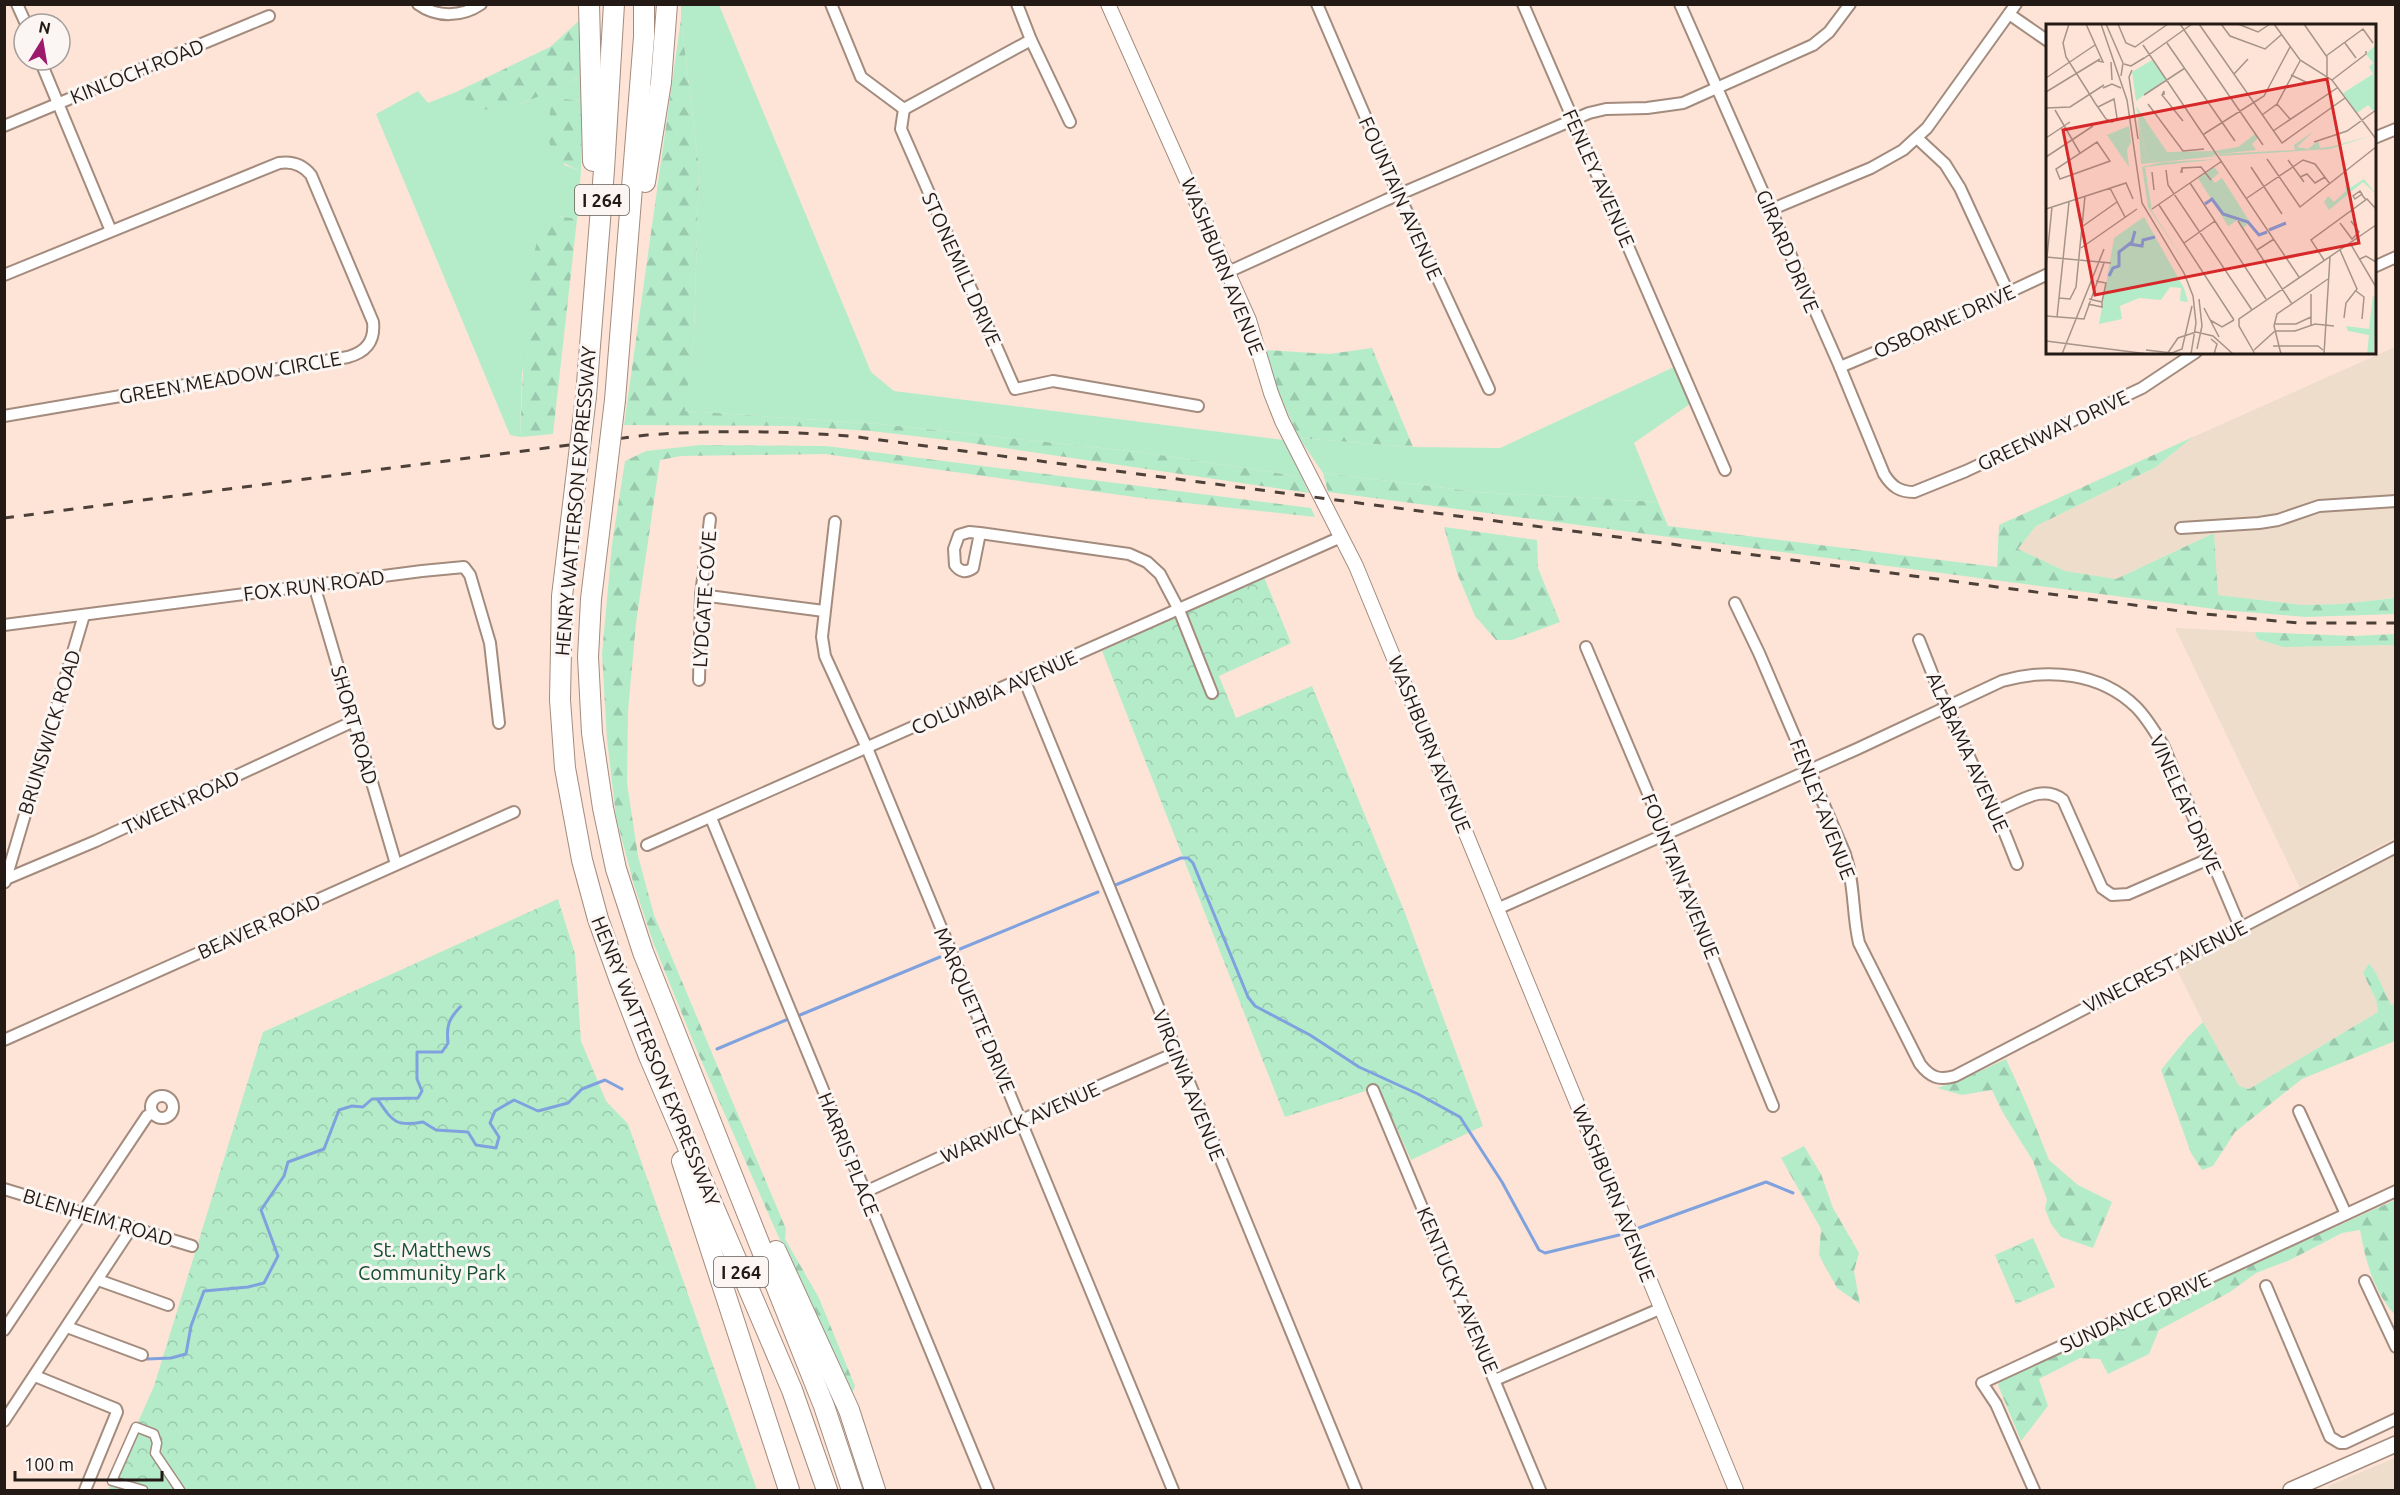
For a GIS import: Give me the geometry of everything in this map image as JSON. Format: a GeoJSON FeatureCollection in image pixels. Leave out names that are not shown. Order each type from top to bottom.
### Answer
{"type":"FeatureCollection","features":[{"type":"Feature","properties":{"kind":"highway"},"geometry":{"type":"LineString","coordinates":[[589,4],[593,145],[592,323]]}},
{"type":"Feature","properties":{"kind":"highway","name":"HENRY WATTERSON EXPRESSWAY"},"geometry":{"type":"LineString","coordinates":[[614,4],[604,170],[586,396],[562,596],[560,722],[565,768],[577,839],[598,918],[650,1056],[792,1390],[827,1491]]}},
{"type":"Feature","properties":{"kind":"highway","name":"HENRY WATTERSON EXPRESSWAY"},"geometry":{"type":"LineString","coordinates":[[644,4],[644,37],[615,400],[591,599],[588,657],[592,733],[598,779],[624,897],[643,952],[824,1406],[852,1491]]}},
{"type":"Feature","properties":{"kind":"highway"},"geometry":{"type":"LineString","coordinates":[[621,324],[661,82],[667,4]]}},
{"type":"Feature","properties":{"kind":"highway"},"geometry":{"type":"LineString","coordinates":[[650,1056],[713,1261],[789,1491]]}},
{"type":"Feature","properties":{"kind":"highway"},"geometry":{"type":"LineString","coordinates":[[688,1061],[832,1372],[862,1447],[875,1491]]}},
{"type":"Feature","properties":{"kind":"main road"},"geometry":{"type":"LineString","coordinates":[[2292,1491],[2319,1485],[2396,1444]]}},
{"type":"Feature","properties":{"kind":"street"},"geometry":{"type":"LineString","coordinates":[[418,4],[442,15],[465,12],[481,4]]}},
{"type":"Feature","properties":{"kind":"street"},"geometry":{"type":"LineString","coordinates":[[831,4],[861,77],[904,109],[1031,40]]}},
{"type":"Feature","properties":{"kind":"street","name":"WASHBURN AVENUE"},"geometry":{"type":"LineString","coordinates":[[1108,4],[1249,320],[1282,422],[1356,566],[1737,1491]]}},
{"type":"Feature","properties":{"kind":"street","name":"FOUNTAIN AVENUE"},"geometry":{"type":"LineString","coordinates":[[1317,4],[1399,195],[1490,389]]}},
{"type":"Feature","properties":{"kind":"street","name":"FENLEY AVENUE"},"geometry":{"type":"LineString","coordinates":[[1523,4],[1725,470]]}},
{"type":"Feature","properties":{"kind":"street","name":"GIRARD DRIVE"},"geometry":{"type":"LineString","coordinates":[[1680,4],[1840,367],[1884,474],[1889,482],[1903,491]]}},
{"type":"Feature","properties":{"kind":"street"},"geometry":{"type":"LineString","coordinates":[[1228,272],[1589,113],[1606,109],[1675,105],[1716,89],[1813,45],[1828,32],[1850,4]]}},
{"type":"Feature","properties":{"kind":"street"},"geometry":{"type":"LineString","coordinates":[[1770,210],[1792,203],[1887,160],[1917,138],[1927,128],[2016,4]]}},
{"type":"Feature","properties":{"kind":"street"},"geometry":{"type":"LineString","coordinates":[[1017,5],[1070,122]]}},
{"type":"Feature","properties":{"kind":"street"},"geometry":{"type":"LineString","coordinates":[[2009,14],[2046,40]]}},
{"type":"Feature","properties":{"kind":"street","name":"KINLOCH ROAD"},"geometry":{"type":"LineString","coordinates":[[4,126],[269,16]]}},
{"type":"Feature","properties":{"kind":"street"},"geometry":{"type":"LineString","coordinates":[[45,72],[111,231]]}},
{"type":"Feature","properties":{"kind":"street","name":"STONEMILL DRIVE"},"geometry":{"type":"LineString","coordinates":[[904,109],[901,129],[1015,389],[1053,381],[1198,406]]}},
{"type":"Feature","properties":{"kind":"street"},"geometry":{"type":"LineString","coordinates":[[2376,137],[2396,129]]}},
{"type":"Feature","properties":{"kind":"street"},"geometry":{"type":"LineString","coordinates":[[1917,138],[1945,164],[1960,188],[2008,292]]}},
{"type":"Feature","properties":{"kind":"street","name":"GREEN MEADOW CIRCLE"},"geometry":{"type":"LineString","coordinates":[[4,276],[279,163],[296,163],[311,175],[373,322],[372,340],[362,351],[348,357],[4,417]]}},
{"type":"Feature","properties":{"kind":"street"},"geometry":{"type":"LineString","coordinates":[[2376,266],[2396,257]]}},
{"type":"Feature","properties":{"kind":"street","name":"OSBORNE DRIVE"},"geometry":{"type":"LineString","coordinates":[[1840,367],[1926,331],[2046,275]]}},
{"type":"Feature","properties":{"kind":"street","name":"GREENWAY DRIVE"},"geometry":{"type":"LineString","coordinates":[[1903,491],[1914,492],[1966,471],[2089,414],[2142,388],[2193,354]]}},
{"type":"Feature","properties":{"kind":"street"},"geometry":{"type":"LineString","coordinates":[[2181,528],[2259,523],[2278,520],[2319,506],[2396,501]]}},
{"type":"Feature","properties":{"kind":"street","name":"LYDGATE COVE"},"geometry":{"type":"LineString","coordinates":[[699,680],[701,595],[710,519]]}},
{"type":"Feature","properties":{"kind":"street","name":"MARQUETTE DRIVE"},"geometry":{"type":"LineString","coordinates":[[836,522],[824,611],[822,637],[825,656],[867,748],[1173,1491]]}},
{"type":"Feature","properties":{"kind":"street"},"geometry":{"type":"LineString","coordinates":[[980,533],[1107,550],[1141,558],[1160,574],[1179,610],[1212,693]]}},
{"type":"Feature","properties":{"kind":"street","name":"COLUMBIA AVENUE"},"geometry":{"type":"LineString","coordinates":[[647,845],[1341,537]]}},
{"type":"Feature","properties":{"kind":"street","name":"FOX RUN ROAD"},"geometry":{"type":"LineString","coordinates":[[4,625],[451,568],[466,569],[470,574],[490,643],[499,723]]}},
{"type":"Feature","properties":{"kind":"street","name":"SHORT ROAD"},"geometry":{"type":"LineString","coordinates":[[314,585],[396,864]]}},
{"type":"Feature","properties":{"kind":"street"},"geometry":{"type":"LineString","coordinates":[[701,595],[824,611]]}},
{"type":"Feature","properties":{"kind":"street","name":"FENLEY AVENUE"},"geometry":{"type":"LineString","coordinates":[[1735,603],[1759,653],[1848,865],[1859,943],[1920,1064],[1927,1073],[1934,1077]]}},
{"type":"Feature","properties":{"kind":"street","name":"BRUNSWICK ROAD"},"geometry":{"type":"LineString","coordinates":[[5,881],[84,615]]}},
{"type":"Feature","properties":{"kind":"street","name":"ALABAMA AVENUE"},"geometry":{"type":"LineString","coordinates":[[1919,640],[1946,706],[1996,811],[2017,864]]}},
{"type":"Feature","properties":{"kind":"street","name":"FOUNTAIN AVENUE"},"geometry":{"type":"LineString","coordinates":[[1586,647],[1661,824],[1773,1106]]}},
{"type":"Feature","properties":{"kind":"street","name":"VINELEAF DRIVE"},"geometry":{"type":"LineString","coordinates":[[1946,706],[2002,681],[2024,674],[2049,672],[2079,676],[2108,687],[2135,707],[2150,724],[2163,745],[2241,927]]}},
{"type":"Feature","properties":{"kind":"street","name":"VIRGINIA AVENUE"},"geometry":{"type":"LineString","coordinates":[[1023,679],[1356,1491]]}},
{"type":"Feature","properties":{"kind":"street"},"geometry":{"type":"LineString","coordinates":[[1497,909],[1809,770],[1946,706]]}},
{"type":"Feature","properties":{"kind":"street","name":"TWEEN ROAD"},"geometry":{"type":"LineString","coordinates":[[5,881],[354,721]]}},
{"type":"Feature","properties":{"kind":"street"},"geometry":{"type":"LineString","coordinates":[[1996,811],[2036,794],[2050,793],[2058,796],[2063,800],[2102,888],[2112,895],[2128,894],[2211,858]]}},
{"type":"Feature","properties":{"kind":"street","name":"BEAVER ROAD"},"geometry":{"type":"LineString","coordinates":[[4,1040],[514,812]]}},
{"type":"Feature","properties":{"kind":"street","name":"HARRIS PLACE"},"geometry":{"type":"LineString","coordinates":[[711,818],[988,1491]]}},
{"type":"Feature","properties":{"kind":"street","name":"VINECREST AVENUE"},"geometry":{"type":"LineString","coordinates":[[1934,1077],[1954,1076],[2396,847]]}},
{"type":"Feature","properties":{"kind":"street","name":"WARWICK AVENUE"},"geometry":{"type":"LineString","coordinates":[[865,1192],[1175,1053]]}},
{"type":"Feature","properties":{"kind":"street","name":"KENTUCKY AVENUE"},"geometry":{"type":"LineString","coordinates":[[1373,1090],[1540,1491]]}},
{"type":"Feature","properties":{"kind":"street"},"geometry":{"type":"LineString","coordinates":[[2299,1111],[2346,1214]]}},
{"type":"Feature","properties":{"kind":"street"},"geometry":{"type":"LineString","coordinates":[[4,1330],[147,1116],[153,1113]]}},
{"type":"Feature","properties":{"kind":"street","name":"BLENHEIM ROAD"},"geometry":{"type":"LineString","coordinates":[[4,1189],[192,1246]]}},
{"type":"Feature","properties":{"kind":"street","name":"SUNDANCE DRIVE"},"geometry":{"type":"LineString","coordinates":[[2034,1491],[1996,1404],[1982,1383],[2396,1191]]}},
{"type":"Feature","properties":{"kind":"street"},"geometry":{"type":"LineString","coordinates":[[4,1421],[132,1227]]}},
{"type":"Feature","properties":{"kind":"street"},"geometry":{"type":"LineString","coordinates":[[98,1280],[168,1305]]}},
{"type":"Feature","properties":{"kind":"street"},"geometry":{"type":"LineString","coordinates":[[2365,1281],[2396,1347]]}},
{"type":"Feature","properties":{"kind":"street"},"geometry":{"type":"LineString","coordinates":[[2266,1286],[2330,1437],[2340,1443],[2345,1443],[2395,1422]]}},
{"type":"Feature","properties":{"kind":"street"},"geometry":{"type":"LineString","coordinates":[[1495,1380],[1662,1308]]}},
{"type":"Feature","properties":{"kind":"street"},"geometry":{"type":"LineString","coordinates":[[67,1326],[142,1355]]}},
{"type":"Feature","properties":{"kind":"street"},"geometry":{"type":"LineString","coordinates":[[34,1376],[116,1409],[117,1412],[85,1491]]}},
{"type":"Feature","properties":{"kind":"street"},"geometry":{"type":"LineString","coordinates":[[143,1491],[112,1481],[136,1428],[154,1434],[157,1443],[155,1453],[180,1491]]}},
{"type":"Feature","properties":{"kind":"shaded area"},"geometry":{"type":"Polygon","coordinates":[[[2395,347],[2395,598],[2341,604],[2302,605],[2217,595],[2214,533],[2116,579],[2065,571],[2018,549],[2036,526],[2156,467],[2193,437],[2395,347]]]}},
{"type":"Feature","properties":{"kind":"shaded area"},"geometry":{"type":"Polygon","coordinates":[[[2175,628],[2255,632],[2257,639],[2283,647],[2395,645],[2395,838],[2300,888],[2175,628]]]}},
{"type":"Feature","properties":{"kind":"shaded area"},"geometry":{"type":"Polygon","coordinates":[[[2395,852],[2395,1003],[2391,1005],[2369,963],[2363,973],[2376,1000],[2378,1012],[2249,1089],[2239,1087],[2175,966],[2395,852]]]}},
{"type":"Feature","properties":{"kind":"shaded area"},"geometry":{"type":"Polygon","coordinates":[[[2395,1458],[2395,1490],[2330,1490],[2328,1486],[2395,1458]]]}},
{"type":"Feature","properties":{"kind":"green space"},"geometry":{"type":"Polygon","coordinates":[[[681,5],[719,5],[871,372],[894,391],[1284,440],[1302,477],[1147,453],[879,424],[684,411],[694,334],[699,168],[681,5]]]}},
{"type":"Feature","properties":{"kind":"green space"},"geometry":{"type":"Polygon","coordinates":[[[581,19],[582,76],[531,100],[490,110],[479,108],[456,92],[550,47],[581,19]]]}},
{"type":"Feature","properties":{"kind":"green space"},"geometry":{"type":"Polygon","coordinates":[[[681,19],[699,168],[694,334],[685,411],[879,424],[1147,453],[1302,477],[1309,493],[964,442],[871,431],[794,426],[624,425],[681,19]]]}},
{"type":"Feature","properties":{"kind":"green space"},"geometry":{"type":"Polygon","coordinates":[[[582,76],[582,101],[566,99],[564,165],[581,171],[577,219],[558,216],[522,373],[520,437],[510,435],[376,114],[418,91],[428,103],[456,92],[477,107],[523,103],[582,76]]]}},
{"type":"Feature","properties":{"kind":"green space"},"geometry":{"type":"Polygon","coordinates":[[[566,99],[582,101],[581,171],[560,160],[550,146],[551,103],[566,99]]]}},
{"type":"Feature","properties":{"kind":"green space"},"geometry":{"type":"Polygon","coordinates":[[[558,216],[577,219],[553,434],[520,437],[527,280],[537,242],[558,216]]]}},
{"type":"Feature","properties":{"kind":"green space"},"geometry":{"type":"Polygon","coordinates":[[[1372,348],[1413,447],[1299,438],[1274,382],[1265,350],[1329,354],[1372,348]]]}},
{"type":"Feature","properties":{"kind":"green space"},"geometry":{"type":"Polygon","coordinates":[[[1676,366],[1690,404],[1634,443],[1658,502],[1478,492],[1323,473],[1299,438],[1413,447],[1500,448],[1676,366]]]}},
{"type":"Feature","properties":{"kind":"green space"},"geometry":{"type":"Polygon","coordinates":[[[2193,437],[2156,467],[2036,526],[2018,549],[2065,571],[2116,579],[2214,533],[2218,595],[2302,605],[2341,604],[2395,598],[2395,614],[2306,617],[2222,610],[1328,492],[1323,473],[1478,492],[1658,502],[1668,526],[1997,567],[1999,525],[2193,437]]]}},
{"type":"Feature","properties":{"kind":"green space"},"geometry":{"type":"Polygon","coordinates":[[[700,445],[826,446],[1311,508],[1315,517],[1149,499],[825,454],[681,456],[660,460],[636,623],[628,711],[627,783],[638,856],[654,915],[786,1229],[785,1239],[819,1298],[855,1386],[852,1394],[775,1229],[695,1046],[653,942],[634,885],[616,817],[607,739],[602,654],[612,544],[625,461],[646,451],[700,445]]]}},
{"type":"Feature","properties":{"kind":"green space"},"geometry":{"type":"Polygon","coordinates":[[[1444,527],[1537,540],[1538,568],[1560,622],[1512,640],[1496,640],[1475,616],[1457,573],[1444,527]]]}},
{"type":"Feature","properties":{"kind":"green space"},"geometry":{"type":"Polygon","coordinates":[[[1264,577],[1291,643],[1219,676],[1236,718],[1312,686],[1405,913],[1483,1126],[1411,1160],[1378,1087],[1285,1117],[1102,651],[1264,577]]]}},
{"type":"Feature","properties":{"kind":"green space"},"geometry":{"type":"Polygon","coordinates":[[[2255,632],[2354,636],[2395,634],[2395,645],[2283,647],[2257,639],[2255,632]]]}},
{"type":"Feature","properties":{"kind":"green space","name":"St. Matthews Community Park"},"geometry":{"type":"Polygon","coordinates":[[[558,899],[575,954],[581,1041],[606,1101],[628,1124],[757,1490],[108,1490],[154,1386],[263,1032],[558,899]]]}},
{"type":"Feature","properties":{"kind":"green space"},"geometry":{"type":"Polygon","coordinates":[[[2369,963],[2391,1005],[2395,1003],[2395,1041],[2302,1079],[2235,1132],[2213,1166],[2202,1170],[2191,1153],[2161,1070],[2203,1022],[2239,1086],[2249,1089],[2378,1012],[2376,1000],[2363,973],[2369,963]]]}},
{"type":"Feature","properties":{"kind":"green space"},"geometry":{"type":"Polygon","coordinates":[[[2006,1059],[2049,1160],[2078,1185],[2112,1202],[2093,1248],[2061,1237],[2051,1224],[2045,1209],[2047,1200],[2033,1161],[2003,1113],[1992,1090],[1962,1095],[1937,1088],[1961,1080],[2006,1059]]]}},
{"type":"Feature","properties":{"kind":"green space"},"geometry":{"type":"Polygon","coordinates":[[[1804,1146],[1821,1174],[1833,1208],[1859,1253],[1854,1271],[1860,1304],[1837,1288],[1819,1255],[1821,1229],[1781,1158],[1804,1146]]]}},
{"type":"Feature","properties":{"kind":"green space"},"geometry":{"type":"Polygon","coordinates":[[[2395,1200],[2395,1315],[2376,1286],[2360,1230],[2342,1233],[2290,1260],[2256,1273],[2230,1292],[2159,1330],[2149,1354],[2108,1374],[2100,1359],[2080,1358],[2039,1379],[2048,1406],[2021,1441],[1998,1385],[2002,1378],[2395,1200]]]}},
{"type":"Feature","properties":{"kind":"green space"},"geometry":{"type":"Polygon","coordinates":[[[2033,1238],[2055,1287],[2016,1304],[1995,1255],[2033,1238]]]}},
{"type":"Feature","properties":{"kind":"waterway"},"geometry":{"type":"LineString","coordinates":[[1113,886],[1181,858],[1188,858],[1193,863],[1248,997],[1255,1006],[1310,1035],[1359,1067],[1418,1094],[1460,1117],[1502,1182],[1539,1250],[1545,1253],[1619,1235]]}},
{"type":"Feature","properties":{"kind":"waterway"},"geometry":{"type":"LineString","coordinates":[[960,949],[1098,892]]}},
{"type":"Feature","properties":{"kind":"waterway"},"geometry":{"type":"LineString","coordinates":[[800,1015],[940,957]]}},
{"type":"Feature","properties":{"kind":"waterway"},"geometry":{"type":"LineString","coordinates":[[147,1359],[171,1358],[186,1354],[191,1326],[204,1291],[248,1287],[264,1283],[278,1256],[261,1210],[284,1176],[288,1162],[324,1149],[339,1110],[352,1106],[363,1107],[372,1099],[418,1098],[422,1091],[417,1079],[417,1052],[442,1052],[448,1043],[449,1023],[460,1007]]}},
{"type":"Feature","properties":{"kind":"waterway"},"geometry":{"type":"LineString","coordinates":[[717,1049],[786,1020]]}},
{"type":"Feature","properties":{"kind":"waterway"},"geometry":{"type":"LineString","coordinates":[[378,1100],[396,1121],[407,1124],[423,1122],[436,1130],[468,1132],[476,1145],[496,1148],[499,1137],[490,1123],[495,1111],[514,1100],[538,1111],[568,1103],[582,1089],[605,1080],[622,1089]]}},
{"type":"Feature","properties":{"kind":"waterway"},"geometry":{"type":"LineString","coordinates":[[1636,1229],[1766,1182],[1793,1193]]}},
{"type":"Feature","properties":{"kind":"railway"},"geometry":{"type":"LineString","coordinates":[[4,518],[647,435],[723,432],[799,433],[850,436],[2195,613],[2298,623],[2396,623]]}}]}
